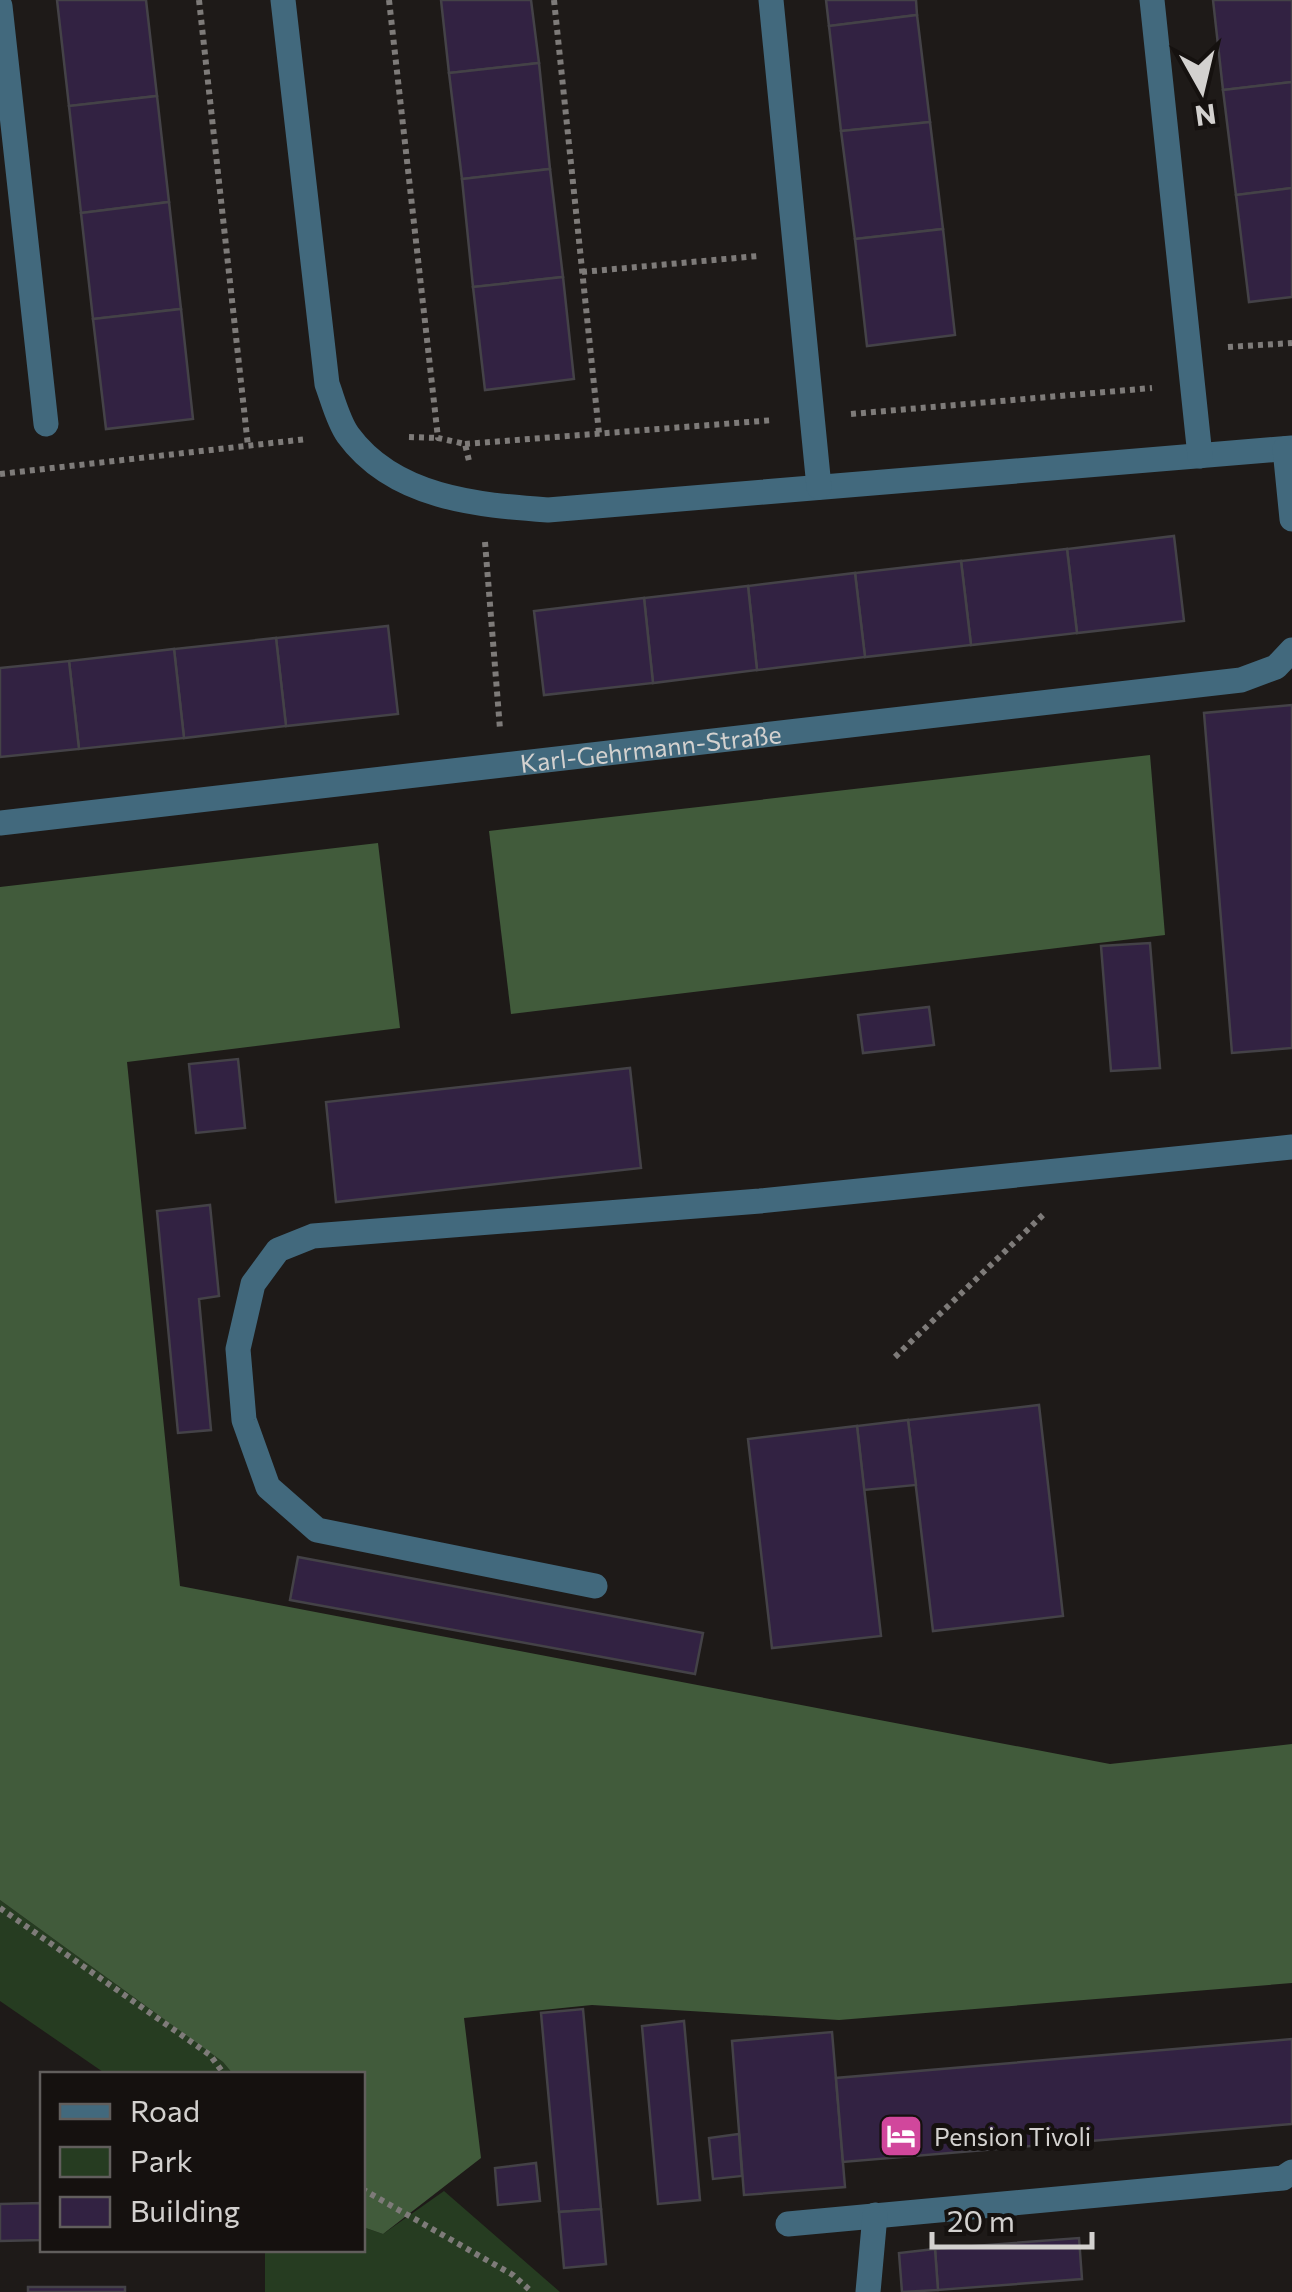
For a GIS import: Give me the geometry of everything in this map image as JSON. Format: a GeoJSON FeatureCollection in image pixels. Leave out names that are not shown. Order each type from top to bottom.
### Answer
{"type":"FeatureCollection","features":[{"type":"Feature","properties":{"kind":"street"},"geometry":{"type":"LineString","coordinates":[[283,0],[327,384],[348,434],[383,467],[417,488],[478,505],[548,510],[1288,448],[1292,519]]}},
{"type":"Feature","properties":{"kind":"street"},"geometry":{"type":"LineString","coordinates":[[771,0],[819,487]]}},
{"type":"Feature","properties":{"kind":"street"},"geometry":{"type":"LineString","coordinates":[[1152,0],[1200,456]]}},
{"type":"Feature","properties":{"kind":"street"},"geometry":{"type":"LineString","coordinates":[[0,6],[46,424]]}},
{"type":"Feature","properties":{"kind":"street","name":"Karl-Gehrmann-Straße"},"geometry":{"type":"LineString","coordinates":[[0,824],[1241,680],[1276,667],[1292,650]]}},
{"type":"Feature","properties":{"kind":"street"},"geometry":{"type":"LineString","coordinates":[[595,1586],[316,1530],[268,1487],[244,1420],[238,1349],[253,1284],[278,1250],[312,1236],[760,1201],[1292,1147]]}},
{"type":"Feature","properties":{"kind":"street"},"geometry":{"type":"LineString","coordinates":[[788,2224],[1283,2178],[1292,2172]]}},
{"type":"Feature","properties":{"kind":"street"},"geometry":{"type":"LineString","coordinates":[[868,2292],[875,2216]]}},
{"type":"Feature","properties":{"kind":"path"},"geometry":{"type":"LineString","coordinates":[[199,0],[248,446]]}},
{"type":"Feature","properties":{"kind":"path"},"geometry":{"type":"LineString","coordinates":[[389,0],[438,438],[465,444],[478,505],[503,765]]}},
{"type":"Feature","properties":{"kind":"path"},"geometry":{"type":"LineString","coordinates":[[554,0],[600,433]]}},
{"type":"Feature","properties":{"kind":"path"},"geometry":{"type":"LineString","coordinates":[[582,272],[794,252]]}},
{"type":"Feature","properties":{"kind":"path"},"geometry":{"type":"LineString","coordinates":[[1189,348],[1292,343]]}},
{"type":"Feature","properties":{"kind":"path"},"geometry":{"type":"LineString","coordinates":[[0,474],[348,434]]}},
{"type":"Feature","properties":{"kind":"path"},"geometry":{"type":"LineString","coordinates":[[895,1357],[1094,1166]]}},
{"type":"Feature","properties":{"kind":"path"},"geometry":{"type":"LineString","coordinates":[[0,1908],[210,2056],[222,2072]]}},
{"type":"Feature","properties":{"kind":"path"},"geometry":{"type":"LineString","coordinates":[[365,2191],[513,2276],[532,2292]]}},
{"type":"Feature","properties":{"kind":"green space"},"geometry":{"type":"Polygon","coordinates":[[[1150,755],[1165,935],[511,1014],[489,831],[1150,755]]]}},
{"type":"Feature","properties":{"kind":"green space"},"geometry":{"type":"Polygon","coordinates":[[[378,843],[400,1028],[127,1062],[180,1586],[1110,1764],[1292,1744],[1292,1983],[839,2020],[592,2005],[464,2018],[481,2158],[383,2234],[365,2228],[365,2072],[231,2072],[223,2062],[0,1900],[0,887],[378,843]]]}},
{"type":"Feature","properties":{"kind":"green space"},"geometry":{"type":"Polygon","coordinates":[[[0,1900],[223,2062],[231,2072],[103,2072],[0,2001],[0,1900]]]}},
{"type":"Feature","properties":{"kind":"green space"},"geometry":{"type":"Polygon","coordinates":[[[444,2191],[560,2292],[265,2292],[265,2252],[365,2252],[365,2228],[383,2234],[444,2191]]]}},
{"type":"Feature","properties":{"kind":"building"},"geometry":{"type":"Polygon","coordinates":[[[57,0],[146,0],[157,96],[69,106],[57,0]]]}},
{"type":"Feature","properties":{"kind":"building"},"geometry":{"type":"Polygon","coordinates":[[[441,0],[531,0],[539,63],[449,73],[441,0]]]}},
{"type":"Feature","properties":{"kind":"building"},"geometry":{"type":"Polygon","coordinates":[[[826,0],[916,0],[917,15],[829,26],[826,0]]]}},
{"type":"Feature","properties":{"kind":"building"},"geometry":{"type":"Polygon","coordinates":[[[1213,0],[1292,0],[1292,82],[1223,90],[1213,0]]]}},
{"type":"Feature","properties":{"kind":"building"},"geometry":{"type":"Polygon","coordinates":[[[917,15],[930,122],[841,131],[829,26],[917,15]]]}},
{"type":"Feature","properties":{"kind":"building"},"geometry":{"type":"Polygon","coordinates":[[[539,63],[550,169],[462,179],[449,73],[539,63]]]}},
{"type":"Feature","properties":{"kind":"building"},"geometry":{"type":"Polygon","coordinates":[[[1292,82],[1292,188],[1236,195],[1223,90],[1292,82]]]}},
{"type":"Feature","properties":{"kind":"building"},"geometry":{"type":"Polygon","coordinates":[[[157,96],[169,202],[81,213],[69,106],[157,96]]]}},
{"type":"Feature","properties":{"kind":"building"},"geometry":{"type":"Polygon","coordinates":[[[930,122],[943,229],[855,239],[841,131],[930,122]]]}},
{"type":"Feature","properties":{"kind":"building"},"geometry":{"type":"Polygon","coordinates":[[[550,169],[563,277],[473,287],[462,179],[550,169]]]}},
{"type":"Feature","properties":{"kind":"building"},"geometry":{"type":"Polygon","coordinates":[[[1292,188],[1292,297],[1249,302],[1236,195],[1292,188]]]}},
{"type":"Feature","properties":{"kind":"building"},"geometry":{"type":"Polygon","coordinates":[[[169,202],[181,309],[93,319],[81,213],[169,202]]]}},
{"type":"Feature","properties":{"kind":"building"},"geometry":{"type":"Polygon","coordinates":[[[943,229],[955,335],[867,346],[855,239],[943,229]]]}},
{"type":"Feature","properties":{"kind":"building"},"geometry":{"type":"Polygon","coordinates":[[[563,277],[574,379],[485,390],[473,287],[563,277]]]}},
{"type":"Feature","properties":{"kind":"building"},"geometry":{"type":"Polygon","coordinates":[[[181,309],[193,419],[106,429],[93,319],[181,309]]]}},
{"type":"Feature","properties":{"kind":"building"},"geometry":{"type":"Polygon","coordinates":[[[1174,536],[1184,621],[1077,633],[1067,549],[1174,536]]]}},
{"type":"Feature","properties":{"kind":"building"},"geometry":{"type":"Polygon","coordinates":[[[1067,549],[1077,633],[971,645],[961,561],[1067,549]]]}},
{"type":"Feature","properties":{"kind":"building"},"geometry":{"type":"Polygon","coordinates":[[[961,561],[971,645],[865,657],[855,573],[961,561]]]}},
{"type":"Feature","properties":{"kind":"building"},"geometry":{"type":"Polygon","coordinates":[[[855,573],[865,657],[757,670],[748,586],[855,573]]]}},
{"type":"Feature","properties":{"kind":"building"},"geometry":{"type":"Polygon","coordinates":[[[748,586],[757,670],[653,683],[644,598],[748,586]]]}},
{"type":"Feature","properties":{"kind":"building"},"geometry":{"type":"Polygon","coordinates":[[[644,598],[653,683],[544,695],[534,611],[644,598]]]}},
{"type":"Feature","properties":{"kind":"building"},"geometry":{"type":"Polygon","coordinates":[[[388,626],[398,714],[286,726],[276,638],[388,626]]]}},
{"type":"Feature","properties":{"kind":"building"},"geometry":{"type":"Polygon","coordinates":[[[276,638],[286,726],[184,738],[174,649],[276,638]]]}},
{"type":"Feature","properties":{"kind":"building"},"geometry":{"type":"Polygon","coordinates":[[[174,649],[184,738],[79,749],[69,661],[174,649]]]}},
{"type":"Feature","properties":{"kind":"building"},"geometry":{"type":"Polygon","coordinates":[[[69,661],[79,749],[0,757],[0,668],[69,661]]]}},
{"type":"Feature","properties":{"kind":"building"},"geometry":{"type":"Polygon","coordinates":[[[1292,705],[1292,1048],[1232,1053],[1204,713],[1292,705]]]}},
{"type":"Feature","properties":{"kind":"building"},"geometry":{"type":"Polygon","coordinates":[[[1150,943],[1160,1068],[1111,1071],[1101,946],[1150,943]]]}},
{"type":"Feature","properties":{"kind":"building"},"geometry":{"type":"Polygon","coordinates":[[[929,1007],[934,1045],[863,1053],[858,1015],[929,1007]]]}},
{"type":"Feature","properties":{"kind":"building"},"geometry":{"type":"Polygon","coordinates":[[[238,1059],[245,1128],[196,1133],[189,1064],[238,1059]]]}},
{"type":"Feature","properties":{"kind":"building"},"geometry":{"type":"Polygon","coordinates":[[[630,1068],[641,1168],[336,1202],[326,1102],[630,1068]]]}},
{"type":"Feature","properties":{"kind":"building"},"geometry":{"type":"Polygon","coordinates":[[[210,1205],[219,1296],[199,1299],[211,1430],[178,1433],[157,1211],[210,1205]]]}},
{"type":"Feature","properties":{"kind":"building"},"geometry":{"type":"Polygon","coordinates":[[[1039,1405],[1063,1616],[933,1631],[908,1420],[1039,1405]]]}},
{"type":"Feature","properties":{"kind":"building"},"geometry":{"type":"Polygon","coordinates":[[[908,1420],[916,1485],[864,1490],[857,1426],[908,1420]]]}},
{"type":"Feature","properties":{"kind":"building"},"geometry":{"type":"Polygon","coordinates":[[[857,1426],[881,1636],[772,1648],[748,1439],[857,1426]]]}},
{"type":"Feature","properties":{"kind":"building"},"geometry":{"type":"Polygon","coordinates":[[[298,1557],[703,1633],[695,1674],[290,1600],[298,1557]]]}},
{"type":"Feature","properties":{"kind":"building"},"geometry":{"type":"Polygon","coordinates":[[[583,2009],[601,2209],[559,2212],[541,2013],[583,2009]]]}},
{"type":"Feature","properties":{"kind":"building"},"geometry":{"type":"Polygon","coordinates":[[[684,2021],[700,2200],[658,2204],[642,2026],[684,2021]]]}},
{"type":"Feature","properties":{"kind":"building"},"geometry":{"type":"Polygon","coordinates":[[[832,2032],[845,2187],[744,2195],[732,2041],[832,2032]]]}},
{"type":"Feature","properties":{"kind":"building"},"geometry":{"type":"Polygon","coordinates":[[[1292,2039],[1292,2124],[843,2162],[836,2078],[1292,2039]]]}},
{"type":"Feature","properties":{"kind":"building"},"geometry":{"type":"Polygon","coordinates":[[[739,2134],[742,2176],[713,2179],[709,2138],[739,2134]]]}},
{"type":"Feature","properties":{"kind":"building"},"geometry":{"type":"Polygon","coordinates":[[[536,2163],[540,2201],[498,2205],[495,2168],[536,2163]]]}},
{"type":"Feature","properties":{"kind":"building"},"geometry":{"type":"Polygon","coordinates":[[[40,2203],[40,2240],[0,2241],[0,2204],[40,2203]]]}},
{"type":"Feature","properties":{"kind":"building"},"geometry":{"type":"Polygon","coordinates":[[[601,2209],[606,2264],[564,2268],[559,2212],[601,2209]]]}},
{"type":"Feature","properties":{"kind":"building"},"geometry":{"type":"Polygon","coordinates":[[[1079,2238],[1082,2279],[938,2290],[935,2249],[1079,2238]]]}},
{"type":"Feature","properties":{"kind":"building"},"geometry":{"type":"Polygon","coordinates":[[[935,2249],[938,2290],[902,2292],[899,2253],[935,2249]]]}},
{"type":"Feature","properties":{"kind":"building"},"geometry":{"type":"Polygon","coordinates":[[[28,2287],[125,2287],[125,2292],[28,2292],[28,2287]]]}},
{"type":"Feature","properties":{"kind":"place","name":"Pension Tivoli"},"geometry":{"type":"Point","coordinates":[901,2136]}}]}
